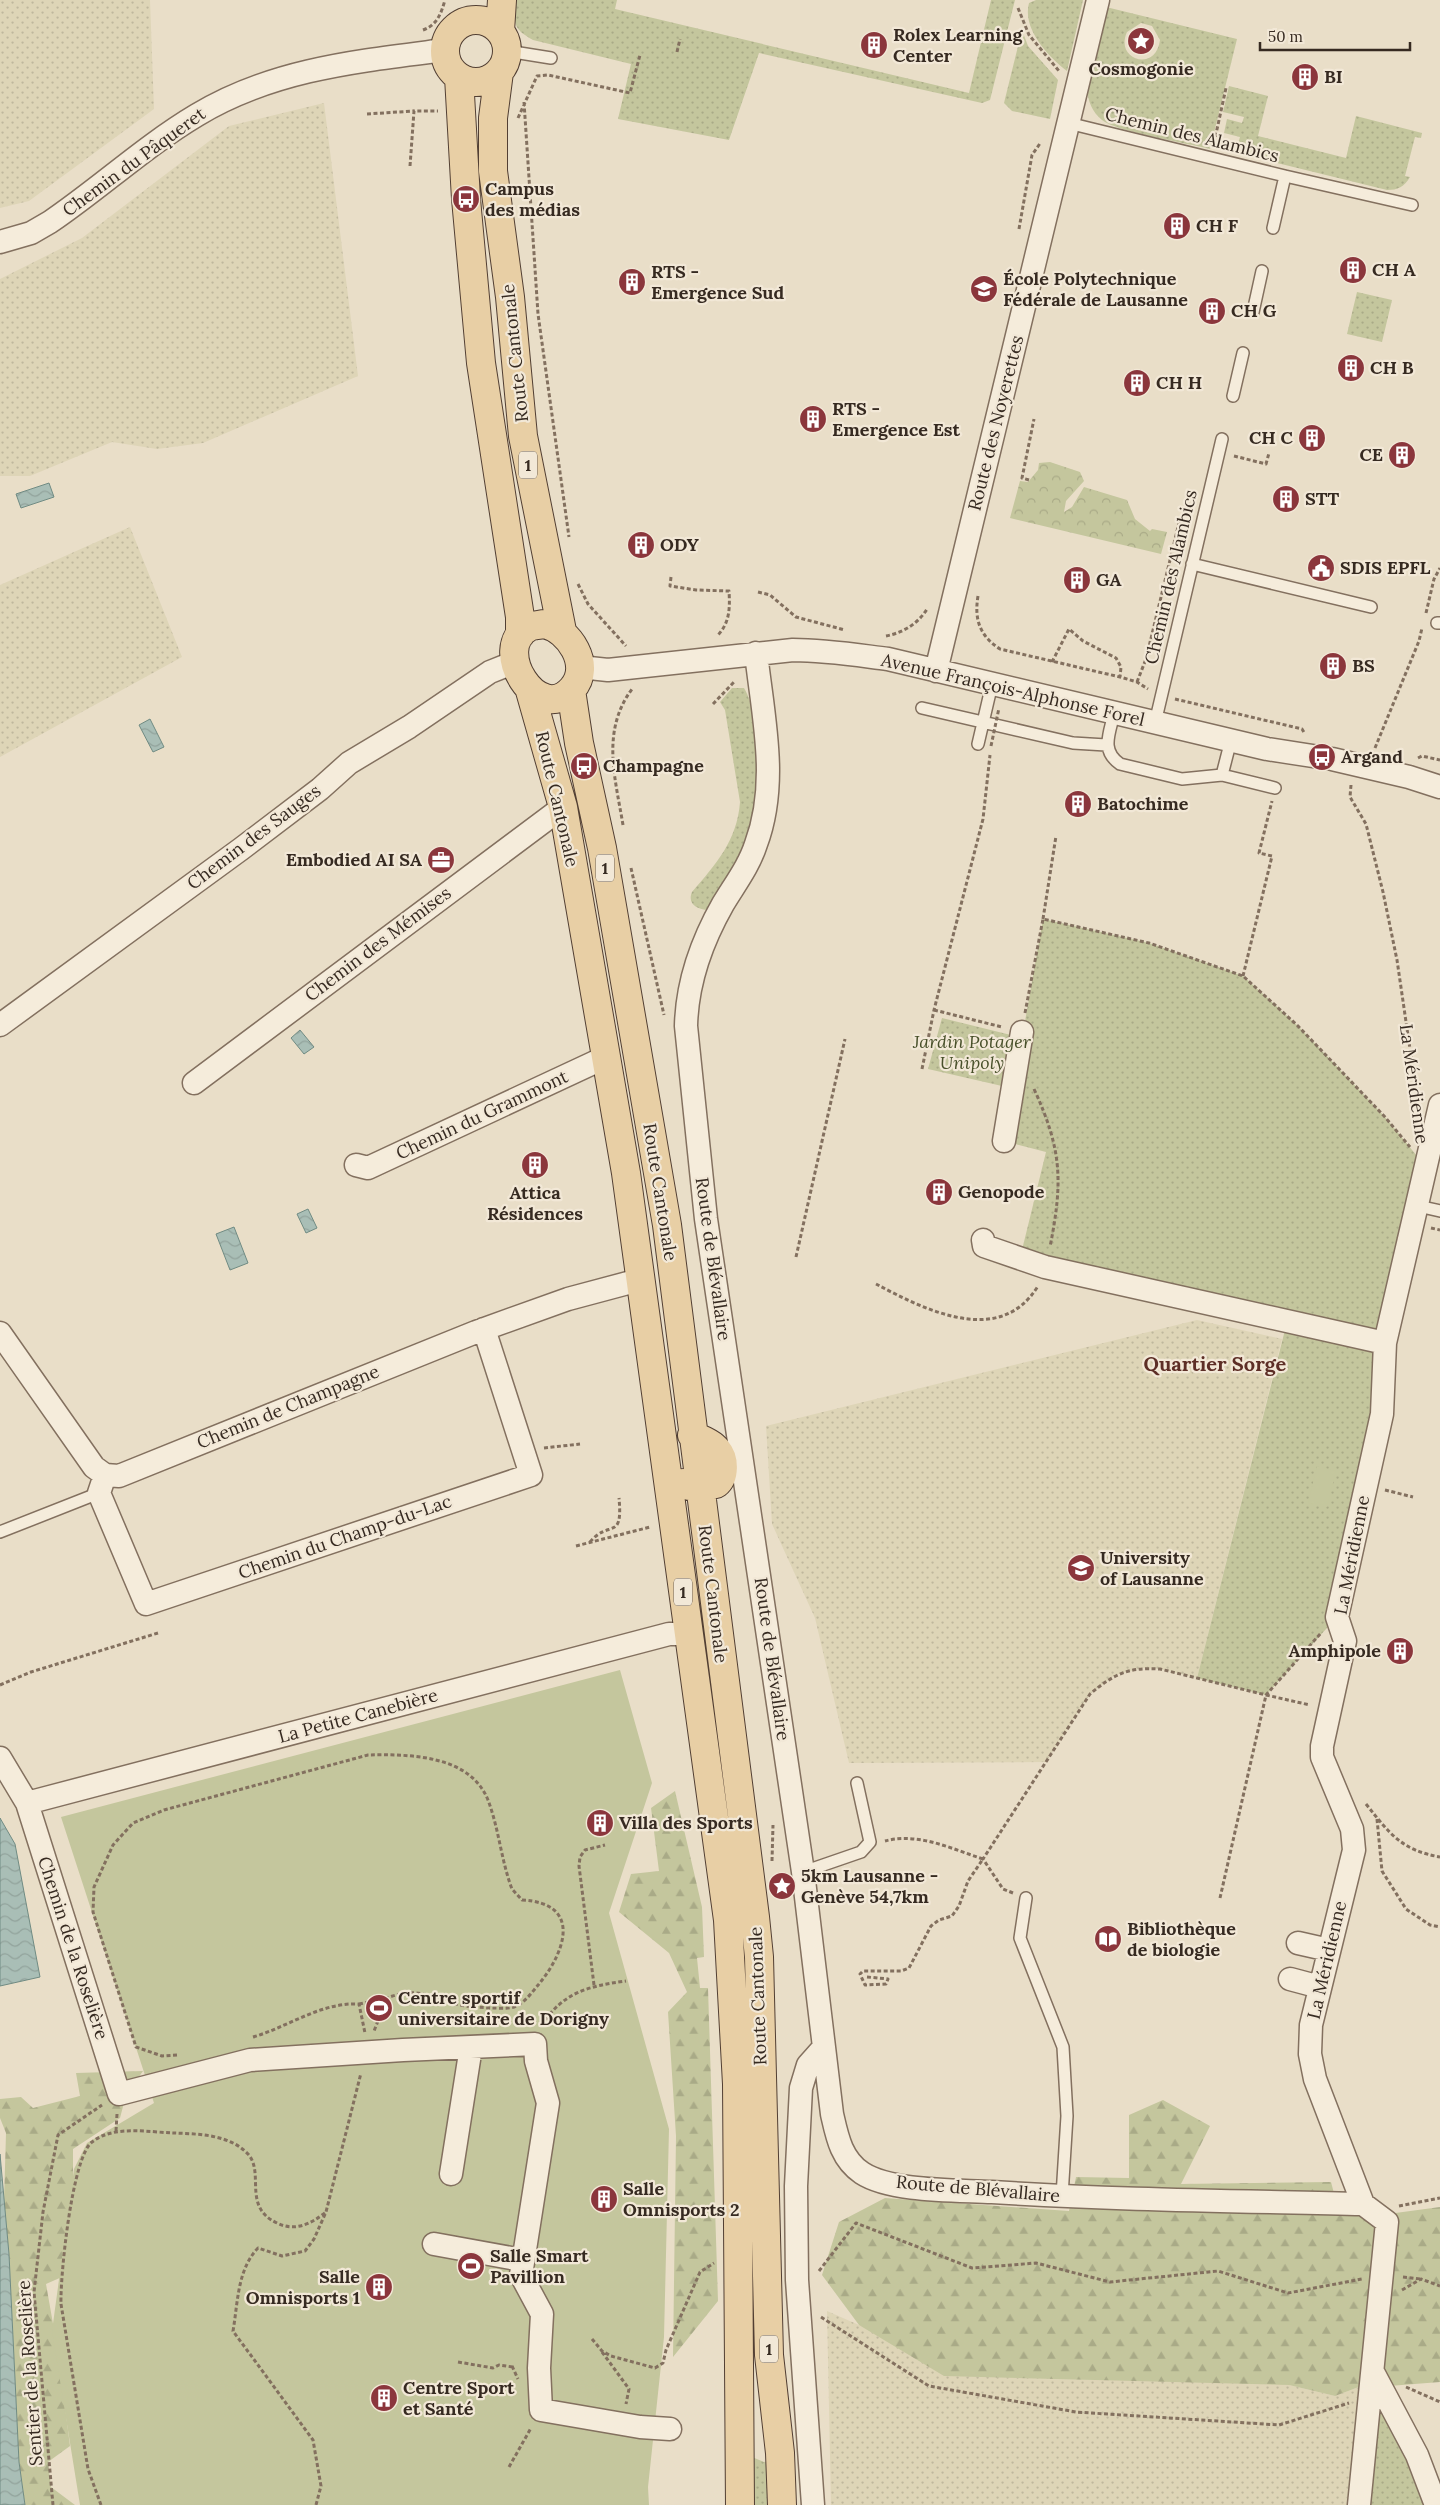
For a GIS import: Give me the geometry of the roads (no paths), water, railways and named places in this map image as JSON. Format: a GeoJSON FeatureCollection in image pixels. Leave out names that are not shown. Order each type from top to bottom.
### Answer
{"type":"FeatureCollection","features":[{"type":"Feature","properties":{"kind":"main road","name":"Route Cantonale"},"geometry":{"type":"LineString","coordinates":[[502,0],[502,51],[493,118],[493,171],[510,297],[523,436],[562,631]]}},
{"type":"Feature","properties":{"kind":"main road"},"geometry":{"type":"LineString","coordinates":[[461,12],[470,20],[481,20],[492,24],[502,51],[485,81],[467,81],[459,77],[449,65],[445,50],[461,12]]}},
{"type":"Feature","properties":{"kind":"main road","name":"Route Cantonale"},"geometry":{"type":"LineString","coordinates":[[459,77],[466,198],[481,363],[520,617],[520,635]]}},
{"type":"Feature","properties":{"kind":"main road"},"geometry":{"type":"LineString","coordinates":[[544,624],[562,631],[578,655],[576,679],[564,696],[553,699],[538,696],[530,691],[515,662],[514,644],[529,627],[544,624]]}},
{"type":"Feature","properties":{"kind":"main road","name":"Route Cantonale"},"geometry":{"type":"LineString","coordinates":[[576,679],[579,743],[602,848],[667,1225],[759,1957],[769,2355],[780,2453],[782,2505]]}},
{"type":"Feature","properties":{"kind":"main road","name":"Route Cantonale"},"geometry":{"type":"LineString","coordinates":[[530,691],[563,807],[626,1173],[652,1376],[728,1920],[733,1983],[737,2084],[740,2419]]}},
{"type":"Feature","properties":{"kind":"main road"},"geometry":{"type":"LineString","coordinates":[[652,1376],[667,1414],[678,1475],[683,1483],[699,1485]]}},
{"type":"Feature","properties":{"kind":"main road"},"geometry":{"type":"LineString","coordinates":[[740,2419],[756,2450],[764,2454],[780,2453]]}},
{"type":"Feature","properties":{"kind":"main road","name":"1"},"geometry":{"type":"LineString","coordinates":[[740,2419],[740,2505]]}},
{"type":"Feature","properties":{"kind":"street","name":"Route des Noyerettes"},"geometry":{"type":"LineString","coordinates":[[936,671],[1098,0]]}},
{"type":"Feature","properties":{"kind":"street","name":"Chemin du Pâqueret"},"geometry":{"type":"LineString","coordinates":[[0,242],[31,233],[50,222],[197,115],[250,90],[294,74],[342,63],[445,50]]}},
{"type":"Feature","properties":{"kind":"street","name":"Avenue François-Alphonse Forel"},"geometry":{"type":"LineString","coordinates":[[576,679],[608,670],[756,653],[816,650],[888,659],[1267,749],[1327,758],[1410,778],[1440,788]]}},
{"type":"Feature","properties":{"kind":"street","name":"Route de Blévallaire"},"geometry":{"type":"LineString","coordinates":[[756,653],[769,766],[767,806],[751,857],[707,934],[686,1000],[686,1026],[706,1219],[804,1872],[832,2114],[838,2144],[848,2160],[861,2172],[875,2179],[910,2187],[1062,2196],[1363,2204]]}},
{"type":"Feature","properties":{"kind":"street","name":"Chemin des Sauges"},"geometry":{"type":"LineString","coordinates":[[0,1025],[241,849],[320,789],[349,763],[490,672],[515,662]]}},
{"type":"Feature","properties":{"kind":"street","name":"Chemin des Mémises"},"geometry":{"type":"LineString","coordinates":[[194,1082],[563,807]]}},
{"type":"Feature","properties":{"kind":"street"},"geometry":{"type":"LineString","coordinates":[[1004,1142],[1022,1032]]}},
{"type":"Feature","properties":{"kind":"street","name":"Chemin du Grammont"},"geometry":{"type":"LineString","coordinates":[[356,1165],[368,1168],[606,1057]]}},
{"type":"Feature","properties":{"kind":"street","name":"La Méridienne"},"geometry":{"type":"LineString","coordinates":[[1363,2204],[1315,2079],[1312,2064],[1311,2025],[1354,1850],[1352,1829],[1322,1757],[1322,1746],[1345,1641],[1337,1617],[1382,1414],[1385,1343],[1426,1166],[1429,1105]]}},
{"type":"Feature","properties":{"kind":"street"},"geometry":{"type":"LineString","coordinates":[[983,1240],[984,1246],[1046,1266],[1385,1343]]}},
{"type":"Feature","properties":{"kind":"street","name":"Chemin de Champagne"},"geometry":{"type":"LineString","coordinates":[[102,1484],[484,1329],[568,1299],[639,1280]]}},
{"type":"Feature","properties":{"kind":"street","name":"Chemin du Champ-du-Lac"},"geometry":{"type":"LineString","coordinates":[[102,1484],[146,1604],[531,1475],[484,1329]]}},
{"type":"Feature","properties":{"kind":"street"},"geometry":{"type":"LineString","coordinates":[[0,1333],[94,1468],[102,1484]]}},
{"type":"Feature","properties":{"kind":"street","name":"La Petite Canebière"},"geometry":{"type":"LineString","coordinates":[[27,1803],[669,1634],[688,1634]]}},
{"type":"Feature","properties":{"kind":"street","name":"Chemin de la Roselière"},"geometry":{"type":"LineString","coordinates":[[0,1758],[27,1803],[119,2094],[250,2060],[471,2047]]}},
{"type":"Feature","properties":{"kind":"street"},"geometry":{"type":"LineString","coordinates":[[1298,1943],[1329,1950]]}},
{"type":"Feature","properties":{"kind":"street"},"geometry":{"type":"LineString","coordinates":[[1290,1979],[1320,1987]]}},
{"type":"Feature","properties":{"kind":"street"},"geometry":{"type":"LineString","coordinates":[[451,2174],[471,2047],[535,2044],[536,2061],[548,2102],[521,2275],[542,2314],[539,2368],[541,2410],[640,2427],[670,2429]]}},
{"type":"Feature","properties":{"kind":"street"},"geometry":{"type":"LineString","coordinates":[[813,2505],[812,2466],[797,2287],[796,2186],[801,2088],[808,2065],[824,2047]]}},
{"type":"Feature","properties":{"kind":"street"},"geometry":{"type":"LineString","coordinates":[[1359,2505],[1387,2222],[1363,2204]]}},
{"type":"Feature","properties":{"kind":"street"},"geometry":{"type":"LineString","coordinates":[[434,2244],[522,2260]]}},
{"type":"Feature","properties":{"kind":"street"},"geometry":{"type":"LineString","coordinates":[[1373,2372],[1417,2455],[1436,2505]]}},
{"type":"Feature","properties":{"kind":"lane"},"geometry":{"type":"LineString","coordinates":[[502,51],[551,58]]}},
{"type":"Feature","properties":{"kind":"lane","name":"Chemin des Alambics"},"geometry":{"type":"LineString","coordinates":[[1068,123],[1285,176],[1272,228]]}},
{"type":"Feature","properties":{"kind":"lane"},"geometry":{"type":"LineString","coordinates":[[1285,176],[1412,205]]}},
{"type":"Feature","properties":{"kind":"lane"},"geometry":{"type":"LineString","coordinates":[[1253,312],[1262,271]]}},
{"type":"Feature","properties":{"kind":"lane"},"geometry":{"type":"LineString","coordinates":[[1233,396],[1243,353]]}},
{"type":"Feature","properties":{"kind":"lane","name":"Chemin des Alambics"},"geometry":{"type":"LineString","coordinates":[[1155,722],[1222,439]]}},
{"type":"Feature","properties":{"kind":"lane"},"geometry":{"type":"LineString","coordinates":[[1192,564],[1371,607]]}},
{"type":"Feature","properties":{"kind":"lane"},"geometry":{"type":"LineString","coordinates":[[978,744],[992,684]]}},
{"type":"Feature","properties":{"kind":"lane"},"geometry":{"type":"LineString","coordinates":[[922,708],[1073,743],[1106,745]]}},
{"type":"Feature","properties":{"kind":"lane"},"geometry":{"type":"LineString","coordinates":[[1114,713],[1106,745],[1113,759],[1128,767],[1182,780],[1222,775],[1275,788]]}},
{"type":"Feature","properties":{"kind":"lane"},"geometry":{"type":"LineString","coordinates":[[1222,775],[1231,740]]}},
{"type":"Feature","properties":{"kind":"lane"},"geometry":{"type":"LineString","coordinates":[[1418,1206],[1440,1211]]}},
{"type":"Feature","properties":{"kind":"lane"},"geometry":{"type":"LineString","coordinates":[[0,1532],[102,1484]]}},
{"type":"Feature","properties":{"kind":"lane"},"geometry":{"type":"LineString","coordinates":[[804,1872],[861,1852],[870,1842],[857,1783]]}},
{"type":"Feature","properties":{"kind":"lane"},"geometry":{"type":"LineString","coordinates":[[1026,1898],[1020,1938],[1063,2047],[1067,2116],[1062,2196]]}},
{"type":"Feature","properties":{"kind":"water"},"geometry":{"type":"Polygon","coordinates":[[[49,483],[54,497],[21,508],[16,494],[49,483]]]}},
{"type":"Feature","properties":{"kind":"water"},"geometry":{"type":"Polygon","coordinates":[[[150,719],[164,747],[153,752],[139,725],[150,719]]]}},
{"type":"Feature","properties":{"kind":"water"},"geometry":{"type":"Polygon","coordinates":[[[300,1030],[314,1047],[304,1054],[291,1038],[300,1030]]]}},
{"type":"Feature","properties":{"kind":"water"},"geometry":{"type":"Polygon","coordinates":[[[308,1209],[317,1228],[306,1233],[297,1214],[308,1209]]]}},
{"type":"Feature","properties":{"kind":"water"},"geometry":{"type":"Polygon","coordinates":[[[234,1227],[248,1263],[230,1270],[216,1234],[234,1227]]]}},
{"type":"Feature","properties":{"kind":"water"},"geometry":{"type":"Polygon","coordinates":[[[0,1818],[15,1844],[40,1977],[0,1986],[0,1818]]]}},
{"type":"Feature","properties":{"kind":"water"},"geometry":{"type":"Polygon","coordinates":[[[0,2154],[9,2254],[19,2462],[25,2505],[0,2505],[0,2154]]]}},
{"type":"Feature","properties":{"kind":"place","name":"Cosmogonie"},"geometry":{"type":"Point","coordinates":[1141,41]}},
{"type":"Feature","properties":{"kind":"place","name":"Rolex Learning Center"},"geometry":{"type":"Point","coordinates":[874,45]}},
{"type":"Feature","properties":{"kind":"place","name":"BI"},"geometry":{"type":"Point","coordinates":[1305,77]}},
{"type":"Feature","properties":{"kind":"place","name":"Campus des médias"},"geometry":{"type":"Point","coordinates":[466,199]}},
{"type":"Feature","properties":{"kind":"place","name":"CH F"},"geometry":{"type":"Point","coordinates":[1177,226]}},
{"type":"Feature","properties":{"kind":"place","name":"CH A"},"geometry":{"type":"Point","coordinates":[1353,270]}},
{"type":"Feature","properties":{"kind":"place","name":"RTS - Emergence Sud"},"geometry":{"type":"Point","coordinates":[632,282]}},
{"type":"Feature","properties":{"kind":"place","name":"École Polytechnique Fédérale de Lausanne"},"geometry":{"type":"Point","coordinates":[984,289]}},
{"type":"Feature","properties":{"kind":"place","name":"CH G"},"geometry":{"type":"Point","coordinates":[1212,311]}},
{"type":"Feature","properties":{"kind":"place","name":"CH B"},"geometry":{"type":"Point","coordinates":[1351,368]}},
{"type":"Feature","properties":{"kind":"place","name":"CH H"},"geometry":{"type":"Point","coordinates":[1137,383]}},
{"type":"Feature","properties":{"kind":"place","name":"RTS - Emergence Est"},"geometry":{"type":"Point","coordinates":[813,419]}},
{"type":"Feature","properties":{"kind":"place","name":"CH C"},"geometry":{"type":"Point","coordinates":[1312,438]}},
{"type":"Feature","properties":{"kind":"place","name":"CE"},"geometry":{"type":"Point","coordinates":[1402,455]}},
{"type":"Feature","properties":{"kind":"place","name":"STT"},"geometry":{"type":"Point","coordinates":[1286,499]}},
{"type":"Feature","properties":{"kind":"place","name":"ODY"},"geometry":{"type":"Point","coordinates":[641,545]}},
{"type":"Feature","properties":{"kind":"place","name":"SDIS EPFL"},"geometry":{"type":"Point","coordinates":[1321,568]}},
{"type":"Feature","properties":{"kind":"place","name":"GA"},"geometry":{"type":"Point","coordinates":[1077,580]}},
{"type":"Feature","properties":{"kind":"place","name":"BS"},"geometry":{"type":"Point","coordinates":[1333,666]}},
{"type":"Feature","properties":{"kind":"place","name":"Argand"},"geometry":{"type":"Point","coordinates":[1322,757]}},
{"type":"Feature","properties":{"kind":"place","name":"Champagne"},"geometry":{"type":"Point","coordinates":[584,766]}},
{"type":"Feature","properties":{"kind":"place","name":"Batochime"},"geometry":{"type":"Point","coordinates":[1078,804]}},
{"type":"Feature","properties":{"kind":"place","name":"Embodied AI SA"},"geometry":{"type":"Point","coordinates":[441,860]}},
{"type":"Feature","properties":{"kind":"place","name":"Attica Résidences"},"geometry":{"type":"Point","coordinates":[535,1165]}},
{"type":"Feature","properties":{"kind":"place","name":"Genopode"},"geometry":{"type":"Point","coordinates":[939,1192]}},
{"type":"Feature","properties":{"kind":"place","name":"University of Lausanne"},"geometry":{"type":"Point","coordinates":[1081,1568]}},
{"type":"Feature","properties":{"kind":"place","name":"Amphipole"},"geometry":{"type":"Point","coordinates":[1400,1651]}},
{"type":"Feature","properties":{"kind":"place","name":"Villa des Sports"},"geometry":{"type":"Point","coordinates":[600,1823]}},
{"type":"Feature","properties":{"kind":"place","name":"5km Lausanne - Genève 54,7km"},"geometry":{"type":"Point","coordinates":[782,1886]}},
{"type":"Feature","properties":{"kind":"place","name":"Bibliothèque de biologie"},"geometry":{"type":"Point","coordinates":[1108,1939]}},
{"type":"Feature","properties":{"kind":"place","name":"Centre sportif universitaire de Dorigny"},"geometry":{"type":"Point","coordinates":[379,2008]}},
{"type":"Feature","properties":{"kind":"place","name":"Salle Omnisports 2"},"geometry":{"type":"Point","coordinates":[604,2199]}},
{"type":"Feature","properties":{"kind":"place","name":"Salle Smart Pavillion"},"geometry":{"type":"Point","coordinates":[471,2266]}},
{"type":"Feature","properties":{"kind":"place","name":"Salle Omnisports 1"},"geometry":{"type":"Point","coordinates":[379,2287]}},
{"type":"Feature","properties":{"kind":"place","name":"Centre Sport et Santé"},"geometry":{"type":"Point","coordinates":[384,2398]}},
{"type":"Feature","properties":{"kind":"district","name":"Quartier Sorge"},"geometry":{"type":"Point","coordinates":[1215,1364]}},
{"type":"Feature","properties":{"kind":"park label","name":"Jardin Potager Unipoly"},"geometry":{"type":"Point","coordinates":[972,1052]}}]}
